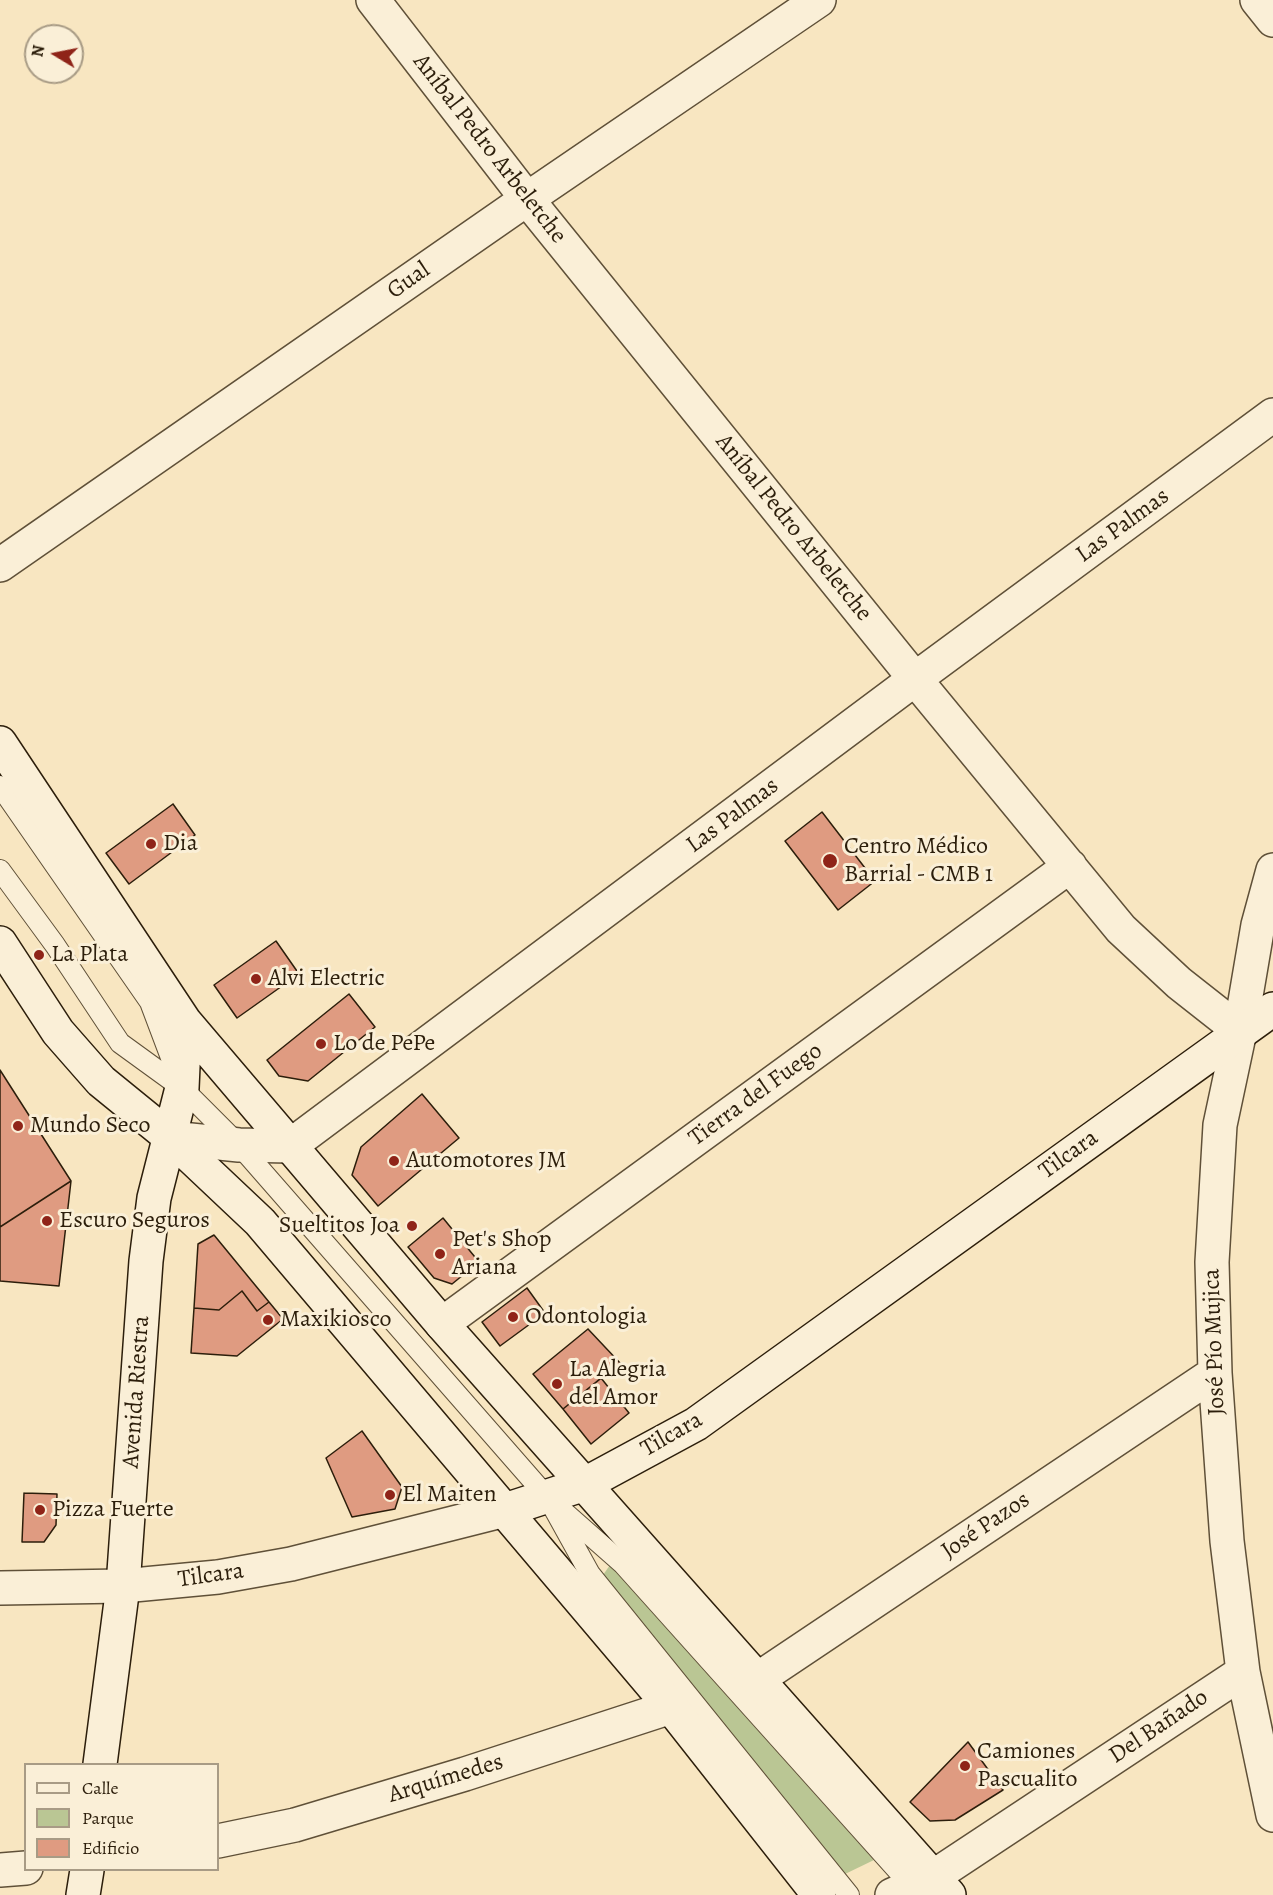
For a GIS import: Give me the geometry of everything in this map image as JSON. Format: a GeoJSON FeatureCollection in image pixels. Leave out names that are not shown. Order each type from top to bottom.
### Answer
{"type":"FeatureCollection","features":[{"type":"Feature","properties":{"kind":"street","name":"Aníbal Pedro Arbeletche"},"geometry":{"type":"LineString","coordinates":[[373,0],[527,199],[915,679],[1127,935],[1179,983],[1240,1031]]}},
{"type":"Feature","properties":{"kind":"street","name":"Gual"},"geometry":{"type":"LineString","coordinates":[[0,565],[527,199],[819,0]]}},
{"type":"Feature","properties":{"kind":"street"},"geometry":{"type":"LineString","coordinates":[[1257,0],[1273,20]]}},
{"type":"Feature","properties":{"kind":"street","name":"Las Palmas"},"geometry":{"type":"LineString","coordinates":[[290,1146],[1273,415]]}},
{"type":"Feature","properties":{"kind":"street"},"geometry":{"type":"LineString","coordinates":[[0,743],[185,1022],[442,1324],[758,1679],[921,1890]]}},
{"type":"Feature","properties":{"kind":"street","name":"Tierra del Fuego"},"geometry":{"type":"LineString","coordinates":[[442,1324],[1070,866]]}},
{"type":"Feature","properties":{"kind":"street","name":"José Pío Mujica"},"geometry":{"type":"LineString","coordinates":[[1273,870],[1258,925],[1240,1031],[1220,1125],[1212,1262],[1215,1373],[1227,1541],[1243,1672],[1273,1815]]}},
{"type":"Feature","properties":{"kind":"street"},"geometry":{"type":"LineString","coordinates":[[0,943],[58,1032],[101,1082],[171,1138],[260,1222],[671,1707],[819,1895]]}},
{"type":"Feature","properties":{"kind":"street","name":"Tilcara"},"geometry":{"type":"LineString","coordinates":[[0,1588],[123,1586],[218,1577],[291,1564],[505,1510],[585,1484],[696,1424],[1273,1009]]}},
{"type":"Feature","properties":{"kind":"street","name":"Avenida Riestra"},"geometry":{"type":"LineString","coordinates":[[100,1763],[123,1586],[146,1261],[154,1198],[182,1088],[185,1022]]}},
{"type":"Feature","properties":{"kind":"street"},"geometry":{"type":"LineString","coordinates":[[171,1138],[239,1145],[290,1146]]}},
{"type":"Feature","properties":{"kind":"street","name":"José Pazos"},"geometry":{"type":"LineString","coordinates":[[758,1679],[1215,1373]]}},
{"type":"Feature","properties":{"kind":"street","name":"Del Bañado"},"geometry":{"type":"LineString","coordinates":[[921,1890],[1243,1672]]}},
{"type":"Feature","properties":{"kind":"street","name":"Arquímedes"},"geometry":{"type":"LineString","coordinates":[[219,1841],[295,1825],[465,1774],[671,1707]]}},
{"type":"Feature","properties":{"kind":"street"},"geometry":{"type":"LineString","coordinates":[[0,1870],[24,1868]]}},
{"type":"Feature","properties":{"kind":"street"},"geometry":{"type":"LineString","coordinates":[[83,1895],[87,1871]]}},
{"type":"Feature","properties":{"kind":"lane"},"geometry":{"type":"LineString","coordinates":[[0,786],[150,1002],[182,1088]]}},
{"type":"Feature","properties":{"kind":"lane"},"geometry":{"type":"LineString","coordinates":[[0,870],[55,945],[120,1043],[182,1088],[239,1145],[547,1497],[623,1564],[921,1890]]}},
{"type":"Feature","properties":{"kind":"lane"},"geometry":{"type":"LineString","coordinates":[[547,1497],[590,1574],[849,1895]]}},
{"type":"Feature","properties":{"kind":"green space"},"geometry":{"type":"Polygon","coordinates":[[[610,1565],[874,1860],[843,1875],[603,1575],[610,1565]]]}},
{"type":"Feature","properties":{"kind":"building","name":"Dia"},"geometry":{"type":"Polygon","coordinates":[[[173,804],[195,835],[129,884],[106,853],[173,804]]]}},
{"type":"Feature","properties":{"kind":"building","name":"Centro Médico Barrial - CMB 1"},"geometry":{"type":"Polygon","coordinates":[[[822,812],[875,881],[838,910],[785,841],[822,812]]]}},
{"type":"Feature","properties":{"kind":"building","name":"Alvi Electric"},"geometry":{"type":"Polygon","coordinates":[[[276,941],[299,974],[237,1018],[214,985],[276,941]]]}},
{"type":"Feature","properties":{"kind":"building","name":"Lo de PePe"},"geometry":{"type":"Polygon","coordinates":[[[349,994],[375,1027],[308,1081],[279,1076],[267,1060],[349,994]]]}},
{"type":"Feature","properties":{"kind":"building","name":"Mundo Seco"},"geometry":{"type":"Polygon","coordinates":[[[0,1070],[71,1181],[0,1227],[0,1070]]]}},
{"type":"Feature","properties":{"kind":"building","name":"Automotores JM"},"geometry":{"type":"Polygon","coordinates":[[[422,1094],[459,1138],[378,1206],[352,1175],[361,1147],[422,1094]]]}},
{"type":"Feature","properties":{"kind":"building"},"geometry":{"type":"Polygon","coordinates":[[[71,1181],[59,1286],[0,1281],[0,1227],[71,1181]]]}},
{"type":"Feature","properties":{"kind":"building"},"geometry":{"type":"Polygon","coordinates":[[[443,1218],[479,1262],[452,1284],[434,1278],[408,1247],[443,1218]]]}},
{"type":"Feature","properties":{"kind":"building"},"geometry":{"type":"Polygon","coordinates":[[[214,1235],[269,1302],[257,1311],[242,1291],[219,1310],[194,1308],[198,1244],[214,1235]]]}},
{"type":"Feature","properties":{"kind":"building","name":"Odontologia"},"geometry":{"type":"Polygon","coordinates":[[[527,1288],[545,1313],[500,1346],[482,1322],[527,1288]]]}},
{"type":"Feature","properties":{"kind":"building"},"geometry":{"type":"Polygon","coordinates":[[[242,1291],[257,1311],[269,1302],[283,1319],[237,1356],[191,1353],[194,1308],[219,1310],[242,1291]]]}},
{"type":"Feature","properties":{"kind":"building"},"geometry":{"type":"Polygon","coordinates":[[[588,1329],[620,1363],[563,1409],[533,1374],[588,1329]]]}},
{"type":"Feature","properties":{"kind":"building"},"geometry":{"type":"Polygon","coordinates":[[[601,1378],[629,1413],[591,1444],[563,1409],[601,1378]]]}},
{"type":"Feature","properties":{"kind":"building"},"geometry":{"type":"Polygon","coordinates":[[[362,1431],[402,1487],[395,1509],[352,1517],[326,1458],[362,1431]]]}},
{"type":"Feature","properties":{"kind":"building","name":"Pizza Fuerte"},"geometry":{"type":"Polygon","coordinates":[[[24,1493],[57,1494],[56,1525],[44,1542],[22,1542],[24,1493]]]}},
{"type":"Feature","properties":{"kind":"building","name":"Camiones Pascualito"},"geometry":{"type":"Polygon","coordinates":[[[968,1742],[1003,1790],[955,1820],[930,1821],[910,1802],[968,1742]]]}},
{"type":"Feature","properties":{"kind":"place","name":"Dia"},"geometry":{"type":"Point","coordinates":[151,844]}},
{"type":"Feature","properties":{"kind":"place","name":"Centro Médico Barrial - CMB 1"},"geometry":{"type":"Point","coordinates":[830,861]}},
{"type":"Feature","properties":{"kind":"place","name":"La Plata"},"geometry":{"type":"Point","coordinates":[39,955]}},
{"type":"Feature","properties":{"kind":"place","name":"Alvi Electric"},"geometry":{"type":"Point","coordinates":[256,979]}},
{"type":"Feature","properties":{"kind":"place","name":"Lo de PePe"},"geometry":{"type":"Point","coordinates":[321,1044]}},
{"type":"Feature","properties":{"kind":"place","name":"Mundo Seco"},"geometry":{"type":"Point","coordinates":[18,1126]}},
{"type":"Feature","properties":{"kind":"place","name":"Automotores JM"},"geometry":{"type":"Point","coordinates":[394,1161]}},
{"type":"Feature","properties":{"kind":"place","name":"Escuro Seguros"},"geometry":{"type":"Point","coordinates":[47,1221]}},
{"type":"Feature","properties":{"kind":"place","name":"Sueltitos Joa"},"geometry":{"type":"Point","coordinates":[412,1226]}},
{"type":"Feature","properties":{"kind":"place","name":"Pet's Shop Ariana"},"geometry":{"type":"Point","coordinates":[440,1254]}},
{"type":"Feature","properties":{"kind":"place","name":"Odontologia"},"geometry":{"type":"Point","coordinates":[513,1317]}},
{"type":"Feature","properties":{"kind":"place","name":"Maxikiosco"},"geometry":{"type":"Point","coordinates":[268,1320]}},
{"type":"Feature","properties":{"kind":"place","name":"La Alegria del Amor"},"geometry":{"type":"Point","coordinates":[557,1384]}},
{"type":"Feature","properties":{"kind":"place","name":"El Maiten"},"geometry":{"type":"Point","coordinates":[390,1495]}},
{"type":"Feature","properties":{"kind":"place","name":"Pizza Fuerte"},"geometry":{"type":"Point","coordinates":[40,1510]}},
{"type":"Feature","properties":{"kind":"place","name":"Camiones Pascualito"},"geometry":{"type":"Point","coordinates":[965,1766]}}]}
